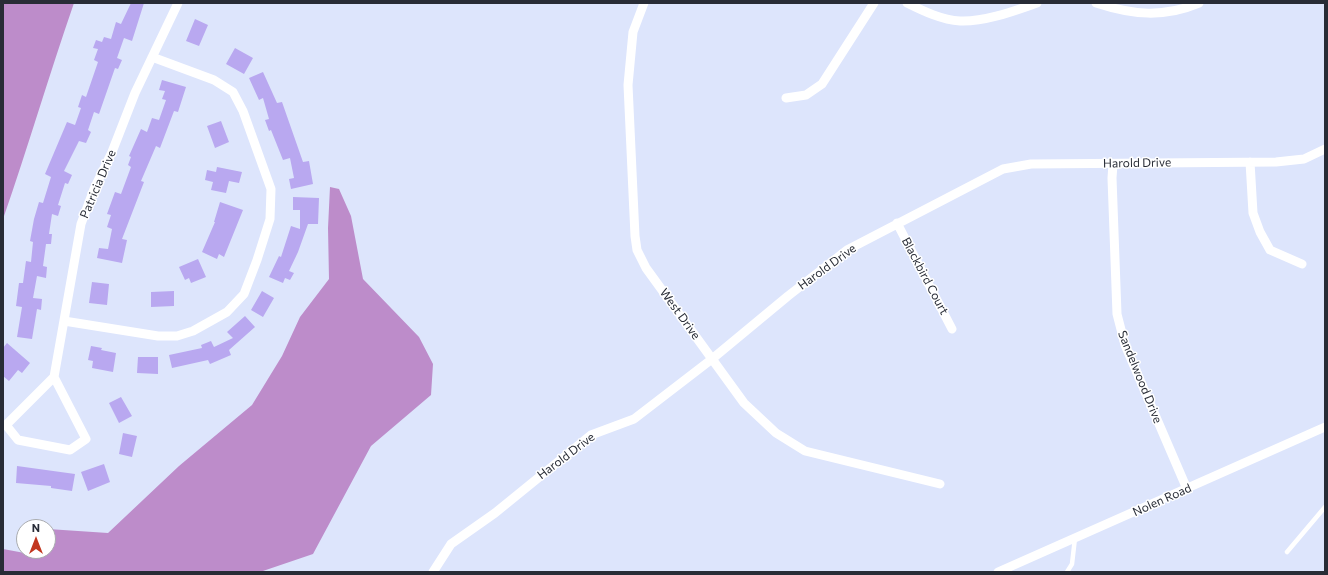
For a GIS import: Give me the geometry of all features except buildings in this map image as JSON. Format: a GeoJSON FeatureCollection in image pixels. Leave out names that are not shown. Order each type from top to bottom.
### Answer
{"type":"FeatureCollection","features":[{"type":"Feature","properties":{"kind":"street","name":"Patricia Drive"},"geometry":{"type":"LineString","coordinates":[[54,376],[81,224],[94,189],[112,152],[152,57],[178,3]]}},
{"type":"Feature","properties":{"kind":"street","name":"West Drive"},"geometry":{"type":"LineString","coordinates":[[644,3],[633,32],[628,85],[637,250],[646,268],[744,403],[762,422],[776,433],[805,451],[940,484]]}},
{"type":"Feature","properties":{"kind":"street"},"geometry":{"type":"LineString","coordinates":[[786,98],[806,96],[822,84],[874,3]]}},
{"type":"Feature","properties":{"kind":"street"},"geometry":{"type":"LineString","coordinates":[[907,3],[934,15],[960,21],[999,15],[1037,3]]}},
{"type":"Feature","properties":{"kind":"street"},"geometry":{"type":"LineString","coordinates":[[1096,3],[1120,11],[1170,13],[1199,3]]}},
{"type":"Feature","properties":{"kind":"street"},"geometry":{"type":"LineString","coordinates":[[64,321],[158,336],[177,336],[193,331],[227,312],[244,294],[257,260],[270,219],[271,189],[243,111],[232,92],[214,80],[152,57]]}},
{"type":"Feature","properties":{"kind":"street","name":"Harold Drive"},"geometry":{"type":"LineString","coordinates":[[433,572],[451,544],[495,512],[591,434],[634,419],[712,359],[788,296],[847,250],[1003,169],[1031,164],[1276,162],[1304,159],[1325,149]]}},
{"type":"Feature","properties":{"kind":"street"},"geometry":{"type":"LineString","coordinates":[[1250,162],[1253,213],[1260,232],[1270,250],[1302,264]]}},
{"type":"Feature","properties":{"kind":"street","name":"Sandelwood Drive"},"geometry":{"type":"LineString","coordinates":[[1113,164],[1112,178],[1117,314],[1119,326],[1125,345],[1187,489]]}},
{"type":"Feature","properties":{"kind":"street","name":"Blackbird Court"},"geometry":{"type":"LineString","coordinates":[[897,223],[952,329]]}},
{"type":"Feature","properties":{"kind":"street"},"geometry":{"type":"LineString","coordinates":[[54,376],[86,439],[70,450],[18,440],[6,425],[54,376]]}},
{"type":"Feature","properties":{"kind":"street","name":"Nolen Road"},"geometry":{"type":"LineString","coordinates":[[998,572],[1325,427]]}},
{"type":"Feature","properties":{"kind":"lane"},"geometry":{"type":"LineString","coordinates":[[1287,552],[1325,507]]}},
{"type":"Feature","properties":{"kind":"lane"},"geometry":{"type":"LineString","coordinates":[[1067,572],[1072,564],[1075,538]]}},
{"type":"Feature","properties":{"kind":"shaded area"},"geometry":{"type":"Polygon","coordinates":[[[3,3],[74,3],[3,219],[3,3]]]}},
{"type":"Feature","properties":{"kind":"shaded area"},"geometry":{"type":"Polygon","coordinates":[[[330,187],[339,189],[351,216],[363,279],[419,337],[433,364],[431,395],[371,446],[313,554],[260,572],[3,572],[3,549],[16,551],[16,559],[56,559],[56,530],[108,533],[179,466],[252,405],[282,356],[300,317],[329,279],[328,228],[330,187]]]}}]}
